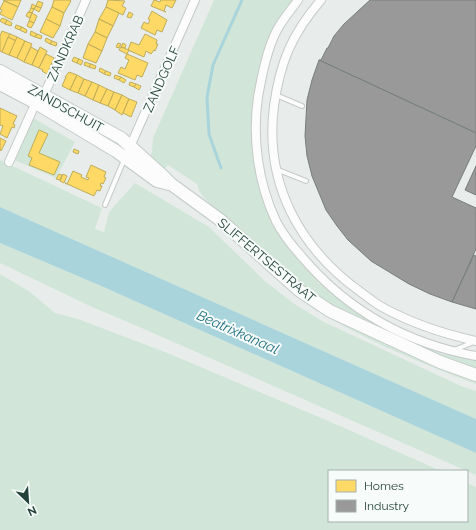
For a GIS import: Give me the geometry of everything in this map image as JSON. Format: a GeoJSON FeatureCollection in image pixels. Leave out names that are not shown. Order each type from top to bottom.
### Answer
{"type":"FeatureCollection","features":[{"type":"Feature","properties":{"kind":"street","name":"ZANDKRAB"},"geometry":{"type":"LineString","coordinates":[[9,162],[86,0]]}},
{"type":"Feature","properties":{"kind":"street","name":"ZANDGOLF"},"geometry":{"type":"LineString","coordinates":[[125,158],[195,0]]}},
{"type":"Feature","properties":{"kind":"street"},"geometry":{"type":"LineString","coordinates":[[298,0],[277,30],[263,70],[256,114],[256,152],[267,196],[276,222],[292,245],[317,275],[360,310],[387,326],[413,338],[451,352],[476,356]]}},
{"type":"Feature","properties":{"kind":"street"},"geometry":{"type":"LineString","coordinates":[[321,0],[303,22],[285,56],[275,95],[272,118],[272,142],[276,169],[283,197],[300,229],[322,259],[348,283],[382,307],[414,322],[452,335],[476,341]]}},
{"type":"Feature","properties":{"kind":"street","name":"ZANDSCHUIT"},"geometry":{"type":"LineString","coordinates":[[0,71],[116,150],[125,158]]}},
{"type":"Feature","properties":{"kind":"street","name":"ZANDSCHUIT"},"geometry":{"type":"LineString","coordinates":[[0,84],[40,99],[121,138],[131,146]]}},
{"type":"Feature","properties":{"kind":"street","name":"SLIFFERTSESTRAAT"},"geometry":{"type":"LineString","coordinates":[[131,146],[171,184],[219,219],[300,291],[330,311],[440,362],[476,375]]}},
{"type":"Feature","properties":{"kind":"street","name":"SLIFFERTSESTRAAT"},"geometry":{"type":"LineString","coordinates":[[125,158],[157,181],[171,184]]}},
{"type":"Feature","properties":{"kind":"lane"},"geometry":{"type":"LineString","coordinates":[[275,95],[302,106]]}},
{"type":"Feature","properties":{"kind":"lane"},"geometry":{"type":"LineString","coordinates":[[105,205],[125,158]]}},
{"type":"Feature","properties":{"kind":"lane"},"geometry":{"type":"LineString","coordinates":[[276,169],[306,181]]}},
{"type":"Feature","properties":{"kind":"lane"},"geometry":{"type":"LineString","coordinates":[[451,352],[476,341]]}},
{"type":"Feature","properties":{"kind":"green space"},"geometry":{"type":"Polygon","coordinates":[[[214,0],[294,0],[274,29],[253,115],[274,223],[288,248],[318,283],[324,285],[382,328],[442,354],[476,359],[476,371],[453,363],[330,306],[304,287],[222,215],[205,199],[199,191],[197,184],[168,165],[162,171],[149,158],[152,152],[153,138],[214,0]]]}},
{"type":"Feature","properties":{"kind":"green space"},"geometry":{"type":"Polygon","coordinates":[[[33,118],[75,142],[56,178],[14,160],[33,118]]]}},
{"type":"Feature","properties":{"kind":"green space"},"geometry":{"type":"Polygon","coordinates":[[[0,160],[102,208],[95,229],[104,232],[109,212],[135,183],[209,227],[265,281],[293,303],[322,321],[461,386],[476,391],[476,419],[0,207],[0,160]]]}},
{"type":"Feature","properties":{"kind":"green space"},"geometry":{"type":"Polygon","coordinates":[[[0,243],[99,285],[476,453],[476,475],[468,471],[468,470],[465,470],[92,307],[0,263],[0,243]]]}},
{"type":"Feature","properties":{"kind":"green space"},"geometry":{"type":"Polygon","coordinates":[[[0,274],[29,291],[55,313],[78,319],[170,354],[340,426],[439,470],[328,470],[328,522],[468,522],[468,483],[476,487],[476,530],[0,530],[0,274]]]}},
{"type":"Feature","properties":{"kind":"green space"},"geometry":{"type":"Polygon","coordinates":[[[306,301],[476,380],[476,384],[410,358],[366,338],[324,315],[304,302],[306,301]]]}},
{"type":"Feature","properties":{"kind":"water","name":"Beatrixkanaal"},"geometry":{"type":"Polygon","coordinates":[[[0,207],[476,419],[476,453],[99,285],[0,243],[0,207]]]}},
{"type":"Feature","properties":{"kind":"building: Homes"},"geometry":{"type":"Polygon","coordinates":[[[3,0],[21,0],[18,7],[3,0]]]}},
{"type":"Feature","properties":{"kind":"building: Homes"},"geometry":{"type":"Polygon","coordinates":[[[54,0],[71,1],[64,13],[52,7],[54,0]]]}},
{"type":"Feature","properties":{"kind":"building: Homes"},"geometry":{"type":"Polygon","coordinates":[[[108,0],[125,1],[122,6],[126,8],[123,15],[106,7],[108,0]]]}},
{"type":"Feature","properties":{"kind":"building: Homes"},"geometry":{"type":"Polygon","coordinates":[[[154,0],[160,2],[161,0],[176,0],[172,8],[166,5],[164,11],[166,12],[151,6],[154,0]]]}},
{"type":"Feature","properties":{"kind":"building: Homes"},"geometry":{"type":"Polygon","coordinates":[[[4,1],[18,7],[12,20],[0,14],[2,10],[0,9],[4,1]]]}},
{"type":"Feature","properties":{"kind":"building: Homes"},"geometry":{"type":"Polygon","coordinates":[[[38,1],[43,3],[41,8],[36,6],[38,1]]]}},
{"type":"Feature","properties":{"kind":"building: Homes"},"geometry":{"type":"Polygon","coordinates":[[[32,4],[36,6],[34,9],[31,8],[32,4]]]}},
{"type":"Feature","properties":{"kind":"building: Homes"},"geometry":{"type":"Polygon","coordinates":[[[36,6],[41,8],[39,12],[34,9],[36,6]]]}},
{"type":"Feature","properties":{"kind":"building: Homes"},"geometry":{"type":"Polygon","coordinates":[[[52,7],[64,13],[60,26],[46,19],[52,7]]]}},
{"type":"Feature","properties":{"kind":"building: Homes"},"geometry":{"type":"Polygon","coordinates":[[[106,7],[119,13],[113,26],[99,19],[106,7]]]}},
{"type":"Feature","properties":{"kind":"building: Homes"},"geometry":{"type":"Polygon","coordinates":[[[31,8],[34,9],[32,13],[29,12],[31,8]]]}},
{"type":"Feature","properties":{"kind":"building: Homes"},"geometry":{"type":"Polygon","coordinates":[[[152,11],[167,20],[162,32],[157,30],[155,35],[141,28],[144,22],[148,24],[150,20],[148,19],[152,11]]]}},
{"type":"Feature","properties":{"kind":"building: Homes"},"geometry":{"type":"Polygon","coordinates":[[[28,12],[32,13],[30,18],[26,16],[28,12]]]}},
{"type":"Feature","properties":{"kind":"building: Homes"},"geometry":{"type":"Polygon","coordinates":[[[129,12],[133,14],[131,18],[127,17],[129,12]]]}},
{"type":"Feature","properties":{"kind":"building: Homes"},"geometry":{"type":"Polygon","coordinates":[[[32,13],[37,16],[34,23],[29,21],[32,13]]]}},
{"type":"Feature","properties":{"kind":"building: Homes"},"geometry":{"type":"Polygon","coordinates":[[[2,18],[7,20],[5,24],[0,21],[2,18]]]}},
{"type":"Feature","properties":{"kind":"building: Homes"},"geometry":{"type":"Polygon","coordinates":[[[46,19],[60,26],[53,38],[40,32],[46,19]]]}},
{"type":"Feature","properties":{"kind":"building: Homes"},"geometry":{"type":"Polygon","coordinates":[[[99,19],[113,26],[107,38],[95,32],[99,19]]]}},
{"type":"Feature","properties":{"kind":"building: Homes"},"geometry":{"type":"Polygon","coordinates":[[[7,20],[12,23],[11,26],[5,24],[7,20]]]}},
{"type":"Feature","properties":{"kind":"building: Homes"},"geometry":{"type":"Polygon","coordinates":[[[29,21],[34,23],[31,28],[27,26],[29,21]]]}},
{"type":"Feature","properties":{"kind":"building: Homes"},"geometry":{"type":"Polygon","coordinates":[[[16,25],[22,27],[20,30],[15,28],[16,25]]]}},
{"type":"Feature","properties":{"kind":"building: Homes"},"geometry":{"type":"Polygon","coordinates":[[[22,27],[27,30],[26,33],[20,30],[22,27]]]}},
{"type":"Feature","properties":{"kind":"building: Homes"},"geometry":{"type":"Polygon","coordinates":[[[2,31],[10,34],[2,52],[0,51],[0,36],[2,31]]]}},
{"type":"Feature","properties":{"kind":"building: Homes"},"geometry":{"type":"Polygon","coordinates":[[[31,31],[37,34],[35,37],[30,35],[31,31]]]}},
{"type":"Feature","properties":{"kind":"building: Homes"},"geometry":{"type":"Polygon","coordinates":[[[95,32],[107,38],[102,51],[88,44],[95,32]]]}},
{"type":"Feature","properties":{"kind":"building: Homes"},"geometry":{"type":"Polygon","coordinates":[[[10,34],[17,37],[16,41],[8,37],[10,34]]]}},
{"type":"Feature","properties":{"kind":"building: Homes"},"geometry":{"type":"Polygon","coordinates":[[[37,34],[42,36],[41,39],[35,37],[37,34]]]}},
{"type":"Feature","properties":{"kind":"building: Homes"},"geometry":{"type":"Polygon","coordinates":[[[145,34],[157,40],[156,44],[158,44],[155,51],[154,50],[151,54],[146,51],[144,57],[128,50],[131,42],[139,45],[145,34]]]}},
{"type":"Feature","properties":{"kind":"building: Homes"},"geometry":{"type":"Polygon","coordinates":[[[8,37],[16,41],[9,55],[2,52],[8,37]]]}},
{"type":"Feature","properties":{"kind":"building: Homes"},"geometry":{"type":"Polygon","coordinates":[[[17,37],[25,41],[17,58],[9,55],[17,37]]]}},
{"type":"Feature","properties":{"kind":"building: Homes"},"geometry":{"type":"Polygon","coordinates":[[[46,38],[52,41],[50,44],[45,41],[46,38]]]}},
{"type":"Feature","properties":{"kind":"building: Homes"},"geometry":{"type":"Polygon","coordinates":[[[25,41],[32,44],[24,62],[17,58],[25,41]]]}},
{"type":"Feature","properties":{"kind":"building: Homes"},"geometry":{"type":"Polygon","coordinates":[[[52,41],[57,43],[56,46],[50,44],[52,41]]]}},
{"type":"Feature","properties":{"kind":"building: Homes"},"geometry":{"type":"Polygon","coordinates":[[[118,43],[121,44],[119,48],[116,47],[118,43]]]}},
{"type":"Feature","properties":{"kind":"building: Homes"},"geometry":{"type":"Polygon","coordinates":[[[123,43],[126,45],[125,48],[121,47],[123,43]]]}},
{"type":"Feature","properties":{"kind":"building: Homes"},"geometry":{"type":"Polygon","coordinates":[[[88,44],[102,51],[96,63],[83,58],[88,44]]]}},
{"type":"Feature","properties":{"kind":"building: Homes"},"geometry":{"type":"Polygon","coordinates":[[[31,47],[38,51],[32,65],[24,62],[31,47]]]}},
{"type":"Feature","properties":{"kind":"building: Homes"},"geometry":{"type":"Polygon","coordinates":[[[40,47],[47,51],[39,68],[32,65],[40,47]]]}},
{"type":"Feature","properties":{"kind":"building: Homes"},"geometry":{"type":"Polygon","coordinates":[[[121,47],[129,50],[127,54],[119,50],[121,47]]]}},
{"type":"Feature","properties":{"kind":"building: Homes"},"geometry":{"type":"Polygon","coordinates":[[[46,54],[54,58],[47,74],[39,68],[46,54]]]}},
{"type":"Feature","properties":{"kind":"building: Homes"},"geometry":{"type":"Polygon","coordinates":[[[127,54],[148,63],[142,77],[137,75],[135,80],[118,73],[121,67],[125,69],[129,60],[125,58],[127,54]]]}},
{"type":"Feature","properties":{"kind":"building: Homes"},"geometry":{"type":"Polygon","coordinates":[[[74,57],[79,59],[77,63],[72,61],[74,57]]]}},
{"type":"Feature","properties":{"kind":"building: Homes"},"geometry":{"type":"Polygon","coordinates":[[[79,59],[83,61],[81,65],[77,63],[79,59]]]}},
{"type":"Feature","properties":{"kind":"building: Homes"},"geometry":{"type":"Polygon","coordinates":[[[85,62],[91,64],[89,67],[84,65],[85,62]]]}},
{"type":"Feature","properties":{"kind":"building: Homes"},"geometry":{"type":"Polygon","coordinates":[[[91,64],[96,66],[95,69],[89,67],[91,64]]]}},
{"type":"Feature","properties":{"kind":"building: Homes"},"geometry":{"type":"Polygon","coordinates":[[[100,68],[106,71],[104,74],[99,71],[100,68]]]}},
{"type":"Feature","properties":{"kind":"building: Homes"},"geometry":{"type":"Polygon","coordinates":[[[106,71],[111,73],[110,76],[104,74],[106,71]]]}},
{"type":"Feature","properties":{"kind":"building: Homes"},"geometry":{"type":"Polygon","coordinates":[[[69,72],[77,75],[70,90],[62,86],[65,77],[69,72]]]}},
{"type":"Feature","properties":{"kind":"building: Homes"},"geometry":{"type":"Polygon","coordinates":[[[77,75],[84,79],[78,93],[70,90],[77,75]]]}},
{"type":"Feature","properties":{"kind":"building: Homes"},"geometry":{"type":"Polygon","coordinates":[[[115,75],[121,77],[119,80],[114,78],[115,75]]]}},
{"type":"Feature","properties":{"kind":"building: Homes"},"geometry":{"type":"Polygon","coordinates":[[[121,77],[126,80],[124,83],[119,80],[121,77]]]}},
{"type":"Feature","properties":{"kind":"building: Homes"},"geometry":{"type":"Polygon","coordinates":[[[84,79],[92,82],[85,96],[78,93],[84,79]]]}},
{"type":"Feature","properties":{"kind":"building: Homes"},"geometry":{"type":"Polygon","coordinates":[[[92,82],[99,85],[93,100],[85,96],[92,82]]]}},
{"type":"Feature","properties":{"kind":"building: Homes"},"geometry":{"type":"Polygon","coordinates":[[[130,82],[136,84],[134,87],[129,85],[130,82]]]}},
{"type":"Feature","properties":{"kind":"building: Homes"},"geometry":{"type":"Polygon","coordinates":[[[136,84],[141,86],[139,90],[134,87],[136,84]]]}},
{"type":"Feature","properties":{"kind":"building: Homes"},"geometry":{"type":"Polygon","coordinates":[[[99,85],[107,89],[100,103],[93,100],[99,85]]]}},
{"type":"Feature","properties":{"kind":"building: Homes"},"geometry":{"type":"Polygon","coordinates":[[[107,89],[114,92],[108,106],[100,103],[107,89]]]}},
{"type":"Feature","properties":{"kind":"building: Homes"},"geometry":{"type":"Polygon","coordinates":[[[114,92],[122,95],[115,110],[108,106],[114,92]]]}},
{"type":"Feature","properties":{"kind":"building: Homes"},"geometry":{"type":"Polygon","coordinates":[[[122,95],[129,99],[122,115],[115,110],[122,95]]]}},
{"type":"Feature","properties":{"kind":"building: Homes"},"geometry":{"type":"Polygon","coordinates":[[[129,99],[137,102],[131,117],[123,113],[129,99]]]}},
{"type":"Feature","properties":{"kind":"building: Homes"},"geometry":{"type":"Polygon","coordinates":[[[0,108],[17,116],[13,124],[15,125],[14,128],[12,127],[7,138],[0,134],[3,126],[0,125],[0,108]]]}},
{"type":"Feature","properties":{"kind":"building: Homes"},"geometry":{"type":"Polygon","coordinates":[[[39,130],[48,134],[39,153],[60,162],[54,175],[29,165],[32,158],[28,156],[39,130]]]}},
{"type":"Feature","properties":{"kind":"building: Homes"},"geometry":{"type":"Polygon","coordinates":[[[0,138],[6,141],[1,151],[0,150],[0,138]]]}},
{"type":"Feature","properties":{"kind":"building: Homes"},"geometry":{"type":"Polygon","coordinates":[[[74,149],[79,151],[78,154],[73,152],[74,149]]]}},
{"type":"Feature","properties":{"kind":"building: Homes"},"geometry":{"type":"Polygon","coordinates":[[[91,165],[106,172],[104,177],[106,178],[103,184],[101,183],[100,186],[102,186],[100,191],[97,190],[94,196],[67,184],[73,171],[82,175],[81,177],[88,180],[89,178],[86,177],[91,165]]]}},
{"type":"Feature","properties":{"kind":"building: Homes"},"geometry":{"type":"Polygon","coordinates":[[[59,174],[62,175],[60,180],[56,179],[59,174]]]}},
{"type":"Feature","properties":{"kind":"building: Homes"},"geometry":{"type":"Polygon","coordinates":[[[63,174],[67,176],[64,183],[60,181],[63,174]]]}},
{"type":"Feature","properties":{"kind":"building: Industry"},"geometry":{"type":"Polygon","coordinates":[[[370,0],[476,0],[476,133],[319,60],[321,60],[334,36],[344,24],[370,0]]]}},
{"type":"Feature","properties":{"kind":"building: Industry"},"geometry":{"type":"Polygon","coordinates":[[[319,60],[476,133],[476,146],[452,197],[476,208],[476,249],[452,302],[409,284],[371,261],[348,240],[326,210],[312,176],[307,156],[305,136],[307,100],[319,60]]]}},
{"type":"Feature","properties":{"kind":"building: Industry"},"geometry":{"type":"Polygon","coordinates":[[[476,166],[476,195],[465,190],[476,166]]]}},
{"type":"Feature","properties":{"kind":"building: Industry"},"geometry":{"type":"Polygon","coordinates":[[[474,255],[476,256],[476,309],[452,302],[474,255]]]}},
{"type":"Feature","properties":{"kind":"waterway"},"geometry":{"type":"LineString","coordinates":[[221,168],[209,134],[207,97],[213,65],[242,0]]}}]}
